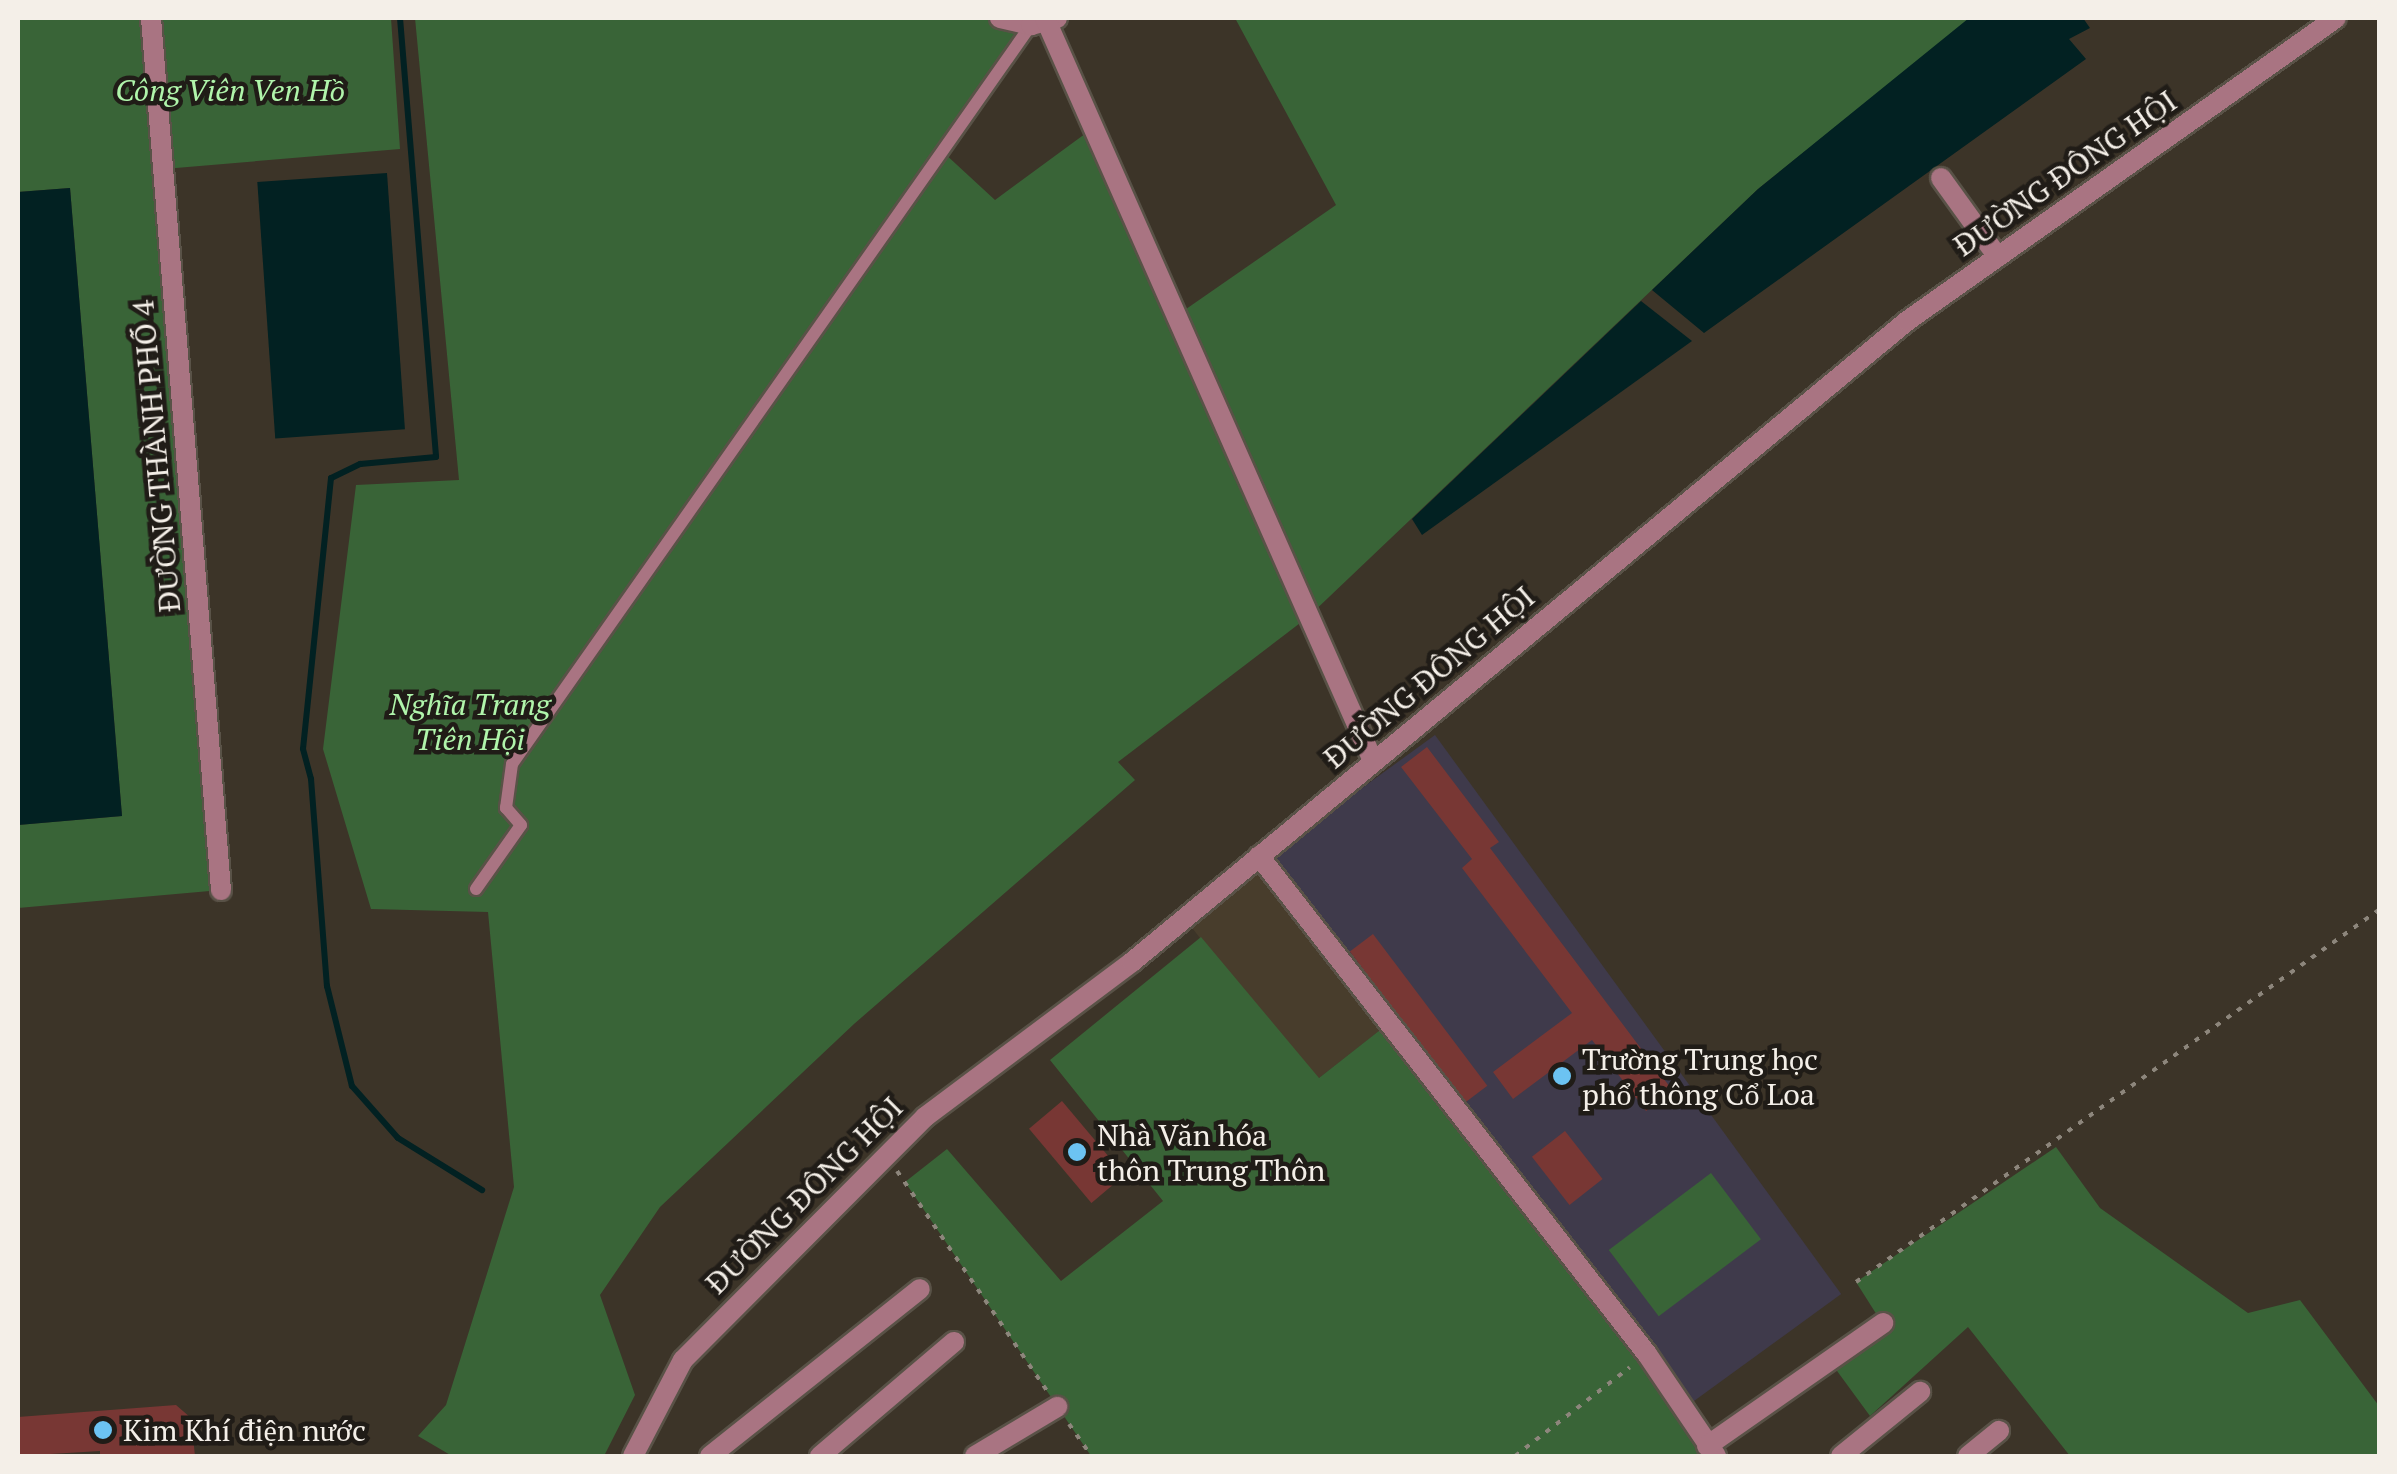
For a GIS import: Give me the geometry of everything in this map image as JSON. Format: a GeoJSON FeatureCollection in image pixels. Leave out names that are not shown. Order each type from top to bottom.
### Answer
{"type":"FeatureCollection","features":[{"type":"Feature","properties":{"kind":"street","name":"ĐƯỜNG THÀNH PHỐ 4"},"geometry":{"type":"LineString","coordinates":[[151,18],[221,890]]}},
{"type":"Feature","properties":{"kind":"street"},"geometry":{"type":"LineString","coordinates":[[1000,18],[1045,21],[1373,762]]}},
{"type":"Feature","properties":{"kind":"street","name":"ĐƯỜNG ĐÔNG HỘI"},"geometry":{"type":"LineString","coordinates":[[633,1456],[683,1360],[925,1116],[1132,962],[1259,856],[1346,795],[1373,762],[1908,321],[2336,18]]}},
{"type":"Feature","properties":{"kind":"street"},"geometry":{"type":"LineString","coordinates":[[1940,178],[1998,257]]}},
{"type":"Feature","properties":{"kind":"street"},"geometry":{"type":"LineString","coordinates":[[1259,856],[1647,1354],[1711,1451],[1883,1322]]}},
{"type":"Feature","properties":{"kind":"street"},"geometry":{"type":"LineString","coordinates":[[710,1456],[920,1288]]}},
{"type":"Feature","properties":{"kind":"street"},"geometry":{"type":"LineString","coordinates":[[820,1456],[954,1342]]}},
{"type":"Feature","properties":{"kind":"street"},"geometry":{"type":"LineString","coordinates":[[1840,1456],[1920,1392]]}},
{"type":"Feature","properties":{"kind":"street"},"geometry":{"type":"LineString","coordinates":[[975,1456],[1057,1406]]}},
{"type":"Feature","properties":{"kind":"street"},"geometry":{"type":"LineString","coordinates":[[1968,1456],[2000,1431]]}},
{"type":"Feature","properties":{"kind":"lane"},"geometry":{"type":"LineString","coordinates":[[476,889],[521,825],[506,808],[512,764],[1045,21]]}},
{"type":"Feature","properties":{"kind":"path"},"geometry":{"type":"LineString","coordinates":[[1856,1282],[2380,908]]}},
{"type":"Feature","properties":{"kind":"path"},"geometry":{"type":"LineString","coordinates":[[886,1155],[1091,1456]]}},
{"type":"Feature","properties":{"kind":"path"},"geometry":{"type":"LineString","coordinates":[[1515,1456],[1647,1354]]}},
{"type":"Feature","properties":{"kind":"shaded area","name":"Trường Trung học phổ thông Cổ Loa"},"geometry":{"type":"Polygon","coordinates":[[[1435,735],[1841,1294],[1674,1416],[1268,857],[1435,735]]]}},
{"type":"Feature","properties":{"kind":"shaded area"},"geometry":{"type":"Polygon","coordinates":[[[1259,856],[1390,1023],[1313,1083],[1183,916],[1259,856]]]}},
{"type":"Feature","properties":{"kind":"green space","name":"Công Viên Ven Hồ"},"geometry":{"type":"Polygon","coordinates":[[[18,18],[391,18],[400,149],[164,169],[221,890],[18,908],[18,825],[122,816],[70,188],[18,192],[18,18]]]}},
{"type":"Feature","properties":{"kind":"green space","name":"Nghĩa Trang Tiên Hội"},"geometry":{"type":"Polygon","coordinates":[[[415,18],[1012,18],[1031,25],[943,152],[995,200],[1093,128],[1176,316],[1336,205],[1235,18],[1970,19],[1758,189],[1308,617],[1118,762],[1135,780],[854,1024],[660,1207],[600,1295],[635,1395],[604,1456],[452,1456],[418,1436],[446,1405],[514,1187],[488,912],[371,909],[323,749],[356,485],[459,480],[415,18]]]}},
{"type":"Feature","properties":{"kind":"green space"},"geometry":{"type":"Polygon","coordinates":[[[1201,937],[1319,1078],[1389,1023],[1722,1456],[1091,1456],[905,1182],[947,1149],[1061,1281],[1163,1201],[1050,1060],[1201,937]]]}},
{"type":"Feature","properties":{"kind":"green space"},"geometry":{"type":"Polygon","coordinates":[[[2056,1147],[2100,1208],[2248,1313],[2300,1300],[2379,1406],[2379,1456],[2070,1456],[1968,1327],[1870,1416],[1829,1360],[1882,1323],[1856,1282],[2056,1147]]]}},
{"type":"Feature","properties":{"kind":"green space"},"geometry":{"type":"Polygon","coordinates":[[[1711,1173],[1761,1239],[1659,1316],[1609,1250],[1711,1173]]]}},
{"type":"Feature","properties":{"kind":"water"},"geometry":{"type":"Polygon","coordinates":[[[1969,18],[2083,18],[2090,28],[2069,39],[2086,59],[1704,333],[1652,290],[1758,189],[1969,18]]]}},
{"type":"Feature","properties":{"kind":"water"},"geometry":{"type":"Polygon","coordinates":[[[387,173],[405,429],[275,438],[257,182],[387,173]]]}},
{"type":"Feature","properties":{"kind":"water"},"geometry":{"type":"Polygon","coordinates":[[[70,188],[122,816],[18,825],[18,192],[70,188]]]}},
{"type":"Feature","properties":{"kind":"water"},"geometry":{"type":"Polygon","coordinates":[[[1641,301],[1692,341],[1422,535],[1412,519],[1641,301]]]}},
{"type":"Feature","properties":{"kind":"building"},"geometry":{"type":"Polygon","coordinates":[[[1427,747],[1499,842],[1490,848],[1673,1091],[1646,1111],[1592,1040],[1513,1099],[1493,1072],[1572,1013],[1462,868],[1472,859],[1401,767],[1427,747]]]}},
{"type":"Feature","properties":{"kind":"building"},"geometry":{"type":"Polygon","coordinates":[[[1373,934],[1487,1086],[1464,1103],[1350,951],[1373,934]]]}},
{"type":"Feature","properties":{"kind":"building","name":"Nhà Văn hóa thôn Trung Thôn"},"geometry":{"type":"Polygon","coordinates":[[[1062,1101],[1124,1175],[1091,1203],[1029,1129],[1062,1101]]]}},
{"type":"Feature","properties":{"kind":"building"},"geometry":{"type":"Polygon","coordinates":[[[1565,1131],[1603,1179],[1569,1205],[1532,1157],[1565,1131]]]}},
{"type":"Feature","properties":{"kind":"building"},"geometry":{"type":"Polygon","coordinates":[[[176,1405],[191,1418],[195,1456],[100,1456],[100,1451],[18,1456],[18,1417],[176,1405]]]}},
{"type":"Feature","properties":{"kind":"waterway"},"geometry":{"type":"LineString","coordinates":[[400,18],[436,457],[360,464],[331,478],[303,749],[311,779],[327,986],[352,1086],[398,1138],[482,1190]]}},
{"type":"Feature","properties":{"kind":"place","name":"Trường Trung học phổ thông Cổ Loa"},"geometry":{"type":"Point","coordinates":[1562,1076]}},
{"type":"Feature","properties":{"kind":"place","name":"Nhà Văn hóa thôn Trung Thôn"},"geometry":{"type":"Point","coordinates":[1077,1152]}},
{"type":"Feature","properties":{"kind":"place","name":"Kim Khí điện nước"},"geometry":{"type":"Point","coordinates":[103,1430]}}]}
